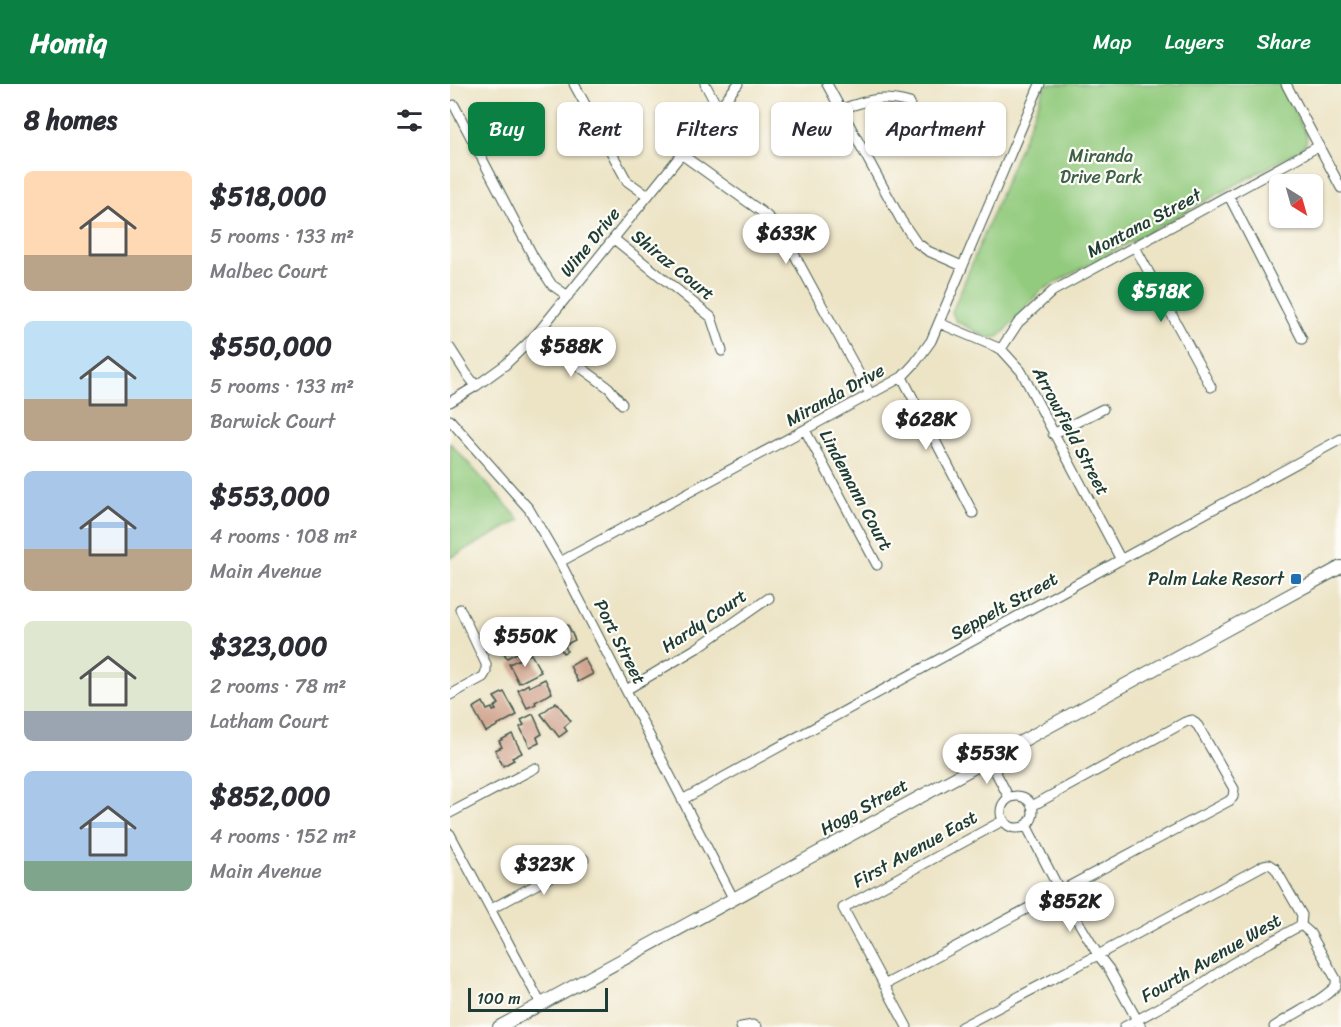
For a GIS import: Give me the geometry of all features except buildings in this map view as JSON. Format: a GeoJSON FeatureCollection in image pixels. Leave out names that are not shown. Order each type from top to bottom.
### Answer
{"type":"FeatureCollection","features":[{"type":"Feature","properties":{"kind":"street"},"geometry":{"type":"LineString","coordinates":[[574,84],[619,168],[627,180],[648,196]]}},
{"type":"Feature","properties":{"kind":"street"},"geometry":{"type":"LineString","coordinates":[[705,84],[715,102]]}},
{"type":"Feature","properties":{"kind":"street","name":"Wine Drive"},"geometry":{"type":"LineString","coordinates":[[723,102],[738,84]]}},
{"type":"Feature","properties":{"kind":"street"},"geometry":{"type":"LineString","coordinates":[[827,84],[837,102]]}},
{"type":"Feature","properties":{"kind":"street","name":"Miranda Drive"},"geometry":{"type":"LineString","coordinates":[[560,562],[902,377],[931,341],[1040,84]]}},
{"type":"Feature","properties":{"kind":"street"},"geometry":{"type":"LineString","coordinates":[[1286,84],[1341,188]]}},
{"type":"Feature","properties":{"kind":"street"},"geometry":{"type":"LineString","coordinates":[[865,102],[879,98],[906,102]]}},
{"type":"Feature","properties":{"kind":"street"},"geometry":{"type":"LineString","coordinates":[[454,105],[534,258],[552,285],[568,296]]}},
{"type":"Feature","properties":{"kind":"street"},"geometry":{"type":"LineString","coordinates":[[853,131],[901,220],[916,242],[928,251],[962,266]]}},
{"type":"Feature","properties":{"kind":"street","name":"Montana Street"},"geometry":{"type":"LineString","coordinates":[[1001,349],[1018,323],[1053,291],[1319,147]]}},
{"type":"Feature","properties":{"kind":"street","name":"Wine Drive"},"geometry":{"type":"LineString","coordinates":[[450,402],[505,365],[536,335],[679,156]]}},
{"type":"Feature","properties":{"kind":"street"},"geometry":{"type":"LineString","coordinates":[[684,156],[766,215],[780,228],[870,394]]}},
{"type":"Feature","properties":{"kind":"street"},"geometry":{"type":"LineString","coordinates":[[1229,196],[1302,339]]}},
{"type":"Feature","properties":{"kind":"street","name":"Shiraz Court"},"geometry":{"type":"LineString","coordinates":[[614,239],[711,317],[722,351]]}},
{"type":"Feature","properties":{"kind":"street"},"geometry":{"type":"LineString","coordinates":[[1135,247],[1211,387]]}},
{"type":"Feature","properties":{"kind":"street","name":"Arrowfield Street"},"geometry":{"type":"LineString","coordinates":[[939,323],[1001,349],[1021,371],[1121,560]]}},
{"type":"Feature","properties":{"kind":"street"},"geometry":{"type":"LineString","coordinates":[[536,335],[609,388],[622,404]]}},
{"type":"Feature","properties":{"kind":"street"},"geometry":{"type":"LineString","coordinates":[[450,348],[476,386]]}},
{"type":"Feature","properties":{"kind":"street"},"geometry":{"type":"LineString","coordinates":[[902,377],[973,513]]}},
{"type":"Feature","properties":{"kind":"street"},"geometry":{"type":"LineString","coordinates":[[1053,434],[1102,409]]}},
{"type":"Feature","properties":{"kind":"street","name":"Port Street"},"geometry":{"type":"LineString","coordinates":[[450,420],[529,509],[560,562],[733,898]]}},
{"type":"Feature","properties":{"kind":"street","name":"Lindemann Court"},"geometry":{"type":"LineString","coordinates":[[805,430],[877,565]]}},
{"type":"Feature","properties":{"kind":"street","name":"Seppelt Street"},"geometry":{"type":"LineString","coordinates":[[682,800],[1341,439]]}},
{"type":"Feature","properties":{"kind":"street","name":"Hogg Street"},"geometry":{"type":"LineString","coordinates":[[499,1027],[1341,567]]}},
{"type":"Feature","properties":{"kind":"street","name":"Hardy Court"},"geometry":{"type":"LineString","coordinates":[[626,690],[697,648],[769,598]]}},
{"type":"Feature","properties":{"kind":"street"},"geometry":{"type":"LineString","coordinates":[[450,695],[483,677],[487,669],[460,609]]}},
{"type":"Feature","properties":{"kind":"street"},"geometry":{"type":"LineString","coordinates":[[908,1027],[884,985],[1229,801],[1233,797],[1233,789],[1198,726],[1192,720],[1032,806]]}},
{"type":"Feature","properties":{"kind":"street"},"geometry":{"type":"LineString","coordinates":[[989,759],[1010,798]]}},
{"type":"Feature","properties":{"kind":"street"},"geometry":{"type":"LineString","coordinates":[[450,813],[535,768]]}},
{"type":"Feature","properties":{"kind":"street"},"geometry":{"type":"LineString","coordinates":[[1023,797],[1032,806],[1032,817],[1026,825],[1013,827],[1004,820],[1003,806],[1010,798],[1023,797]]}},
{"type":"Feature","properties":{"kind":"street","name":"First Avenue East"},"geometry":{"type":"LineString","coordinates":[[884,985],[843,908],[1004,820]]}},
{"type":"Feature","properties":{"kind":"street"},"geometry":{"type":"LineString","coordinates":[[1026,825],[1060,891],[1098,955],[1109,969],[1139,1024]]}},
{"type":"Feature","properties":{"kind":"street"},"geometry":{"type":"LineString","coordinates":[[450,834],[541,1004]]}},
{"type":"Feature","properties":{"kind":"street"},"geometry":{"type":"LineString","coordinates":[[491,909],[584,859]]}},
{"type":"Feature","properties":{"kind":"street"},"geometry":{"type":"LineString","coordinates":[[961,1027],[1264,865],[1272,865],[1302,915],[1301,925],[1310,933],[1336,979],[1336,986],[1328,994],[1274,1027]]}},
{"type":"Feature","properties":{"kind":"street","name":"Fourth Avenue West"},"geometry":{"type":"LineString","coordinates":[[1124,1027],[1139,1024],[1231,964],[1301,925]]}},
{"type":"Feature","properties":{"kind":"street"},"geometry":{"type":"LineString","coordinates":[[741,1027],[753,1025],[757,1027]]}},
{"type":"Feature","properties":{"kind":"green space","name":"Miranda Drive Park"},"geometry":{"type":"Polygon","coordinates":[[[1046,84],[1280,84],[1307,136],[1306,143],[1300,150],[1040,291],[1004,332],[998,337],[988,338],[956,321],[952,312],[1046,84]]]}},
{"type":"Feature","properties":{"kind":"green space"},"geometry":{"type":"Polygon","coordinates":[[[450,443],[520,520],[450,558],[450,443]]]}},
{"type":"Feature","properties":{"kind":"place","name":"Palm Lake Resort"},"geometry":{"type":"Point","coordinates":[1296,579]}}]}
